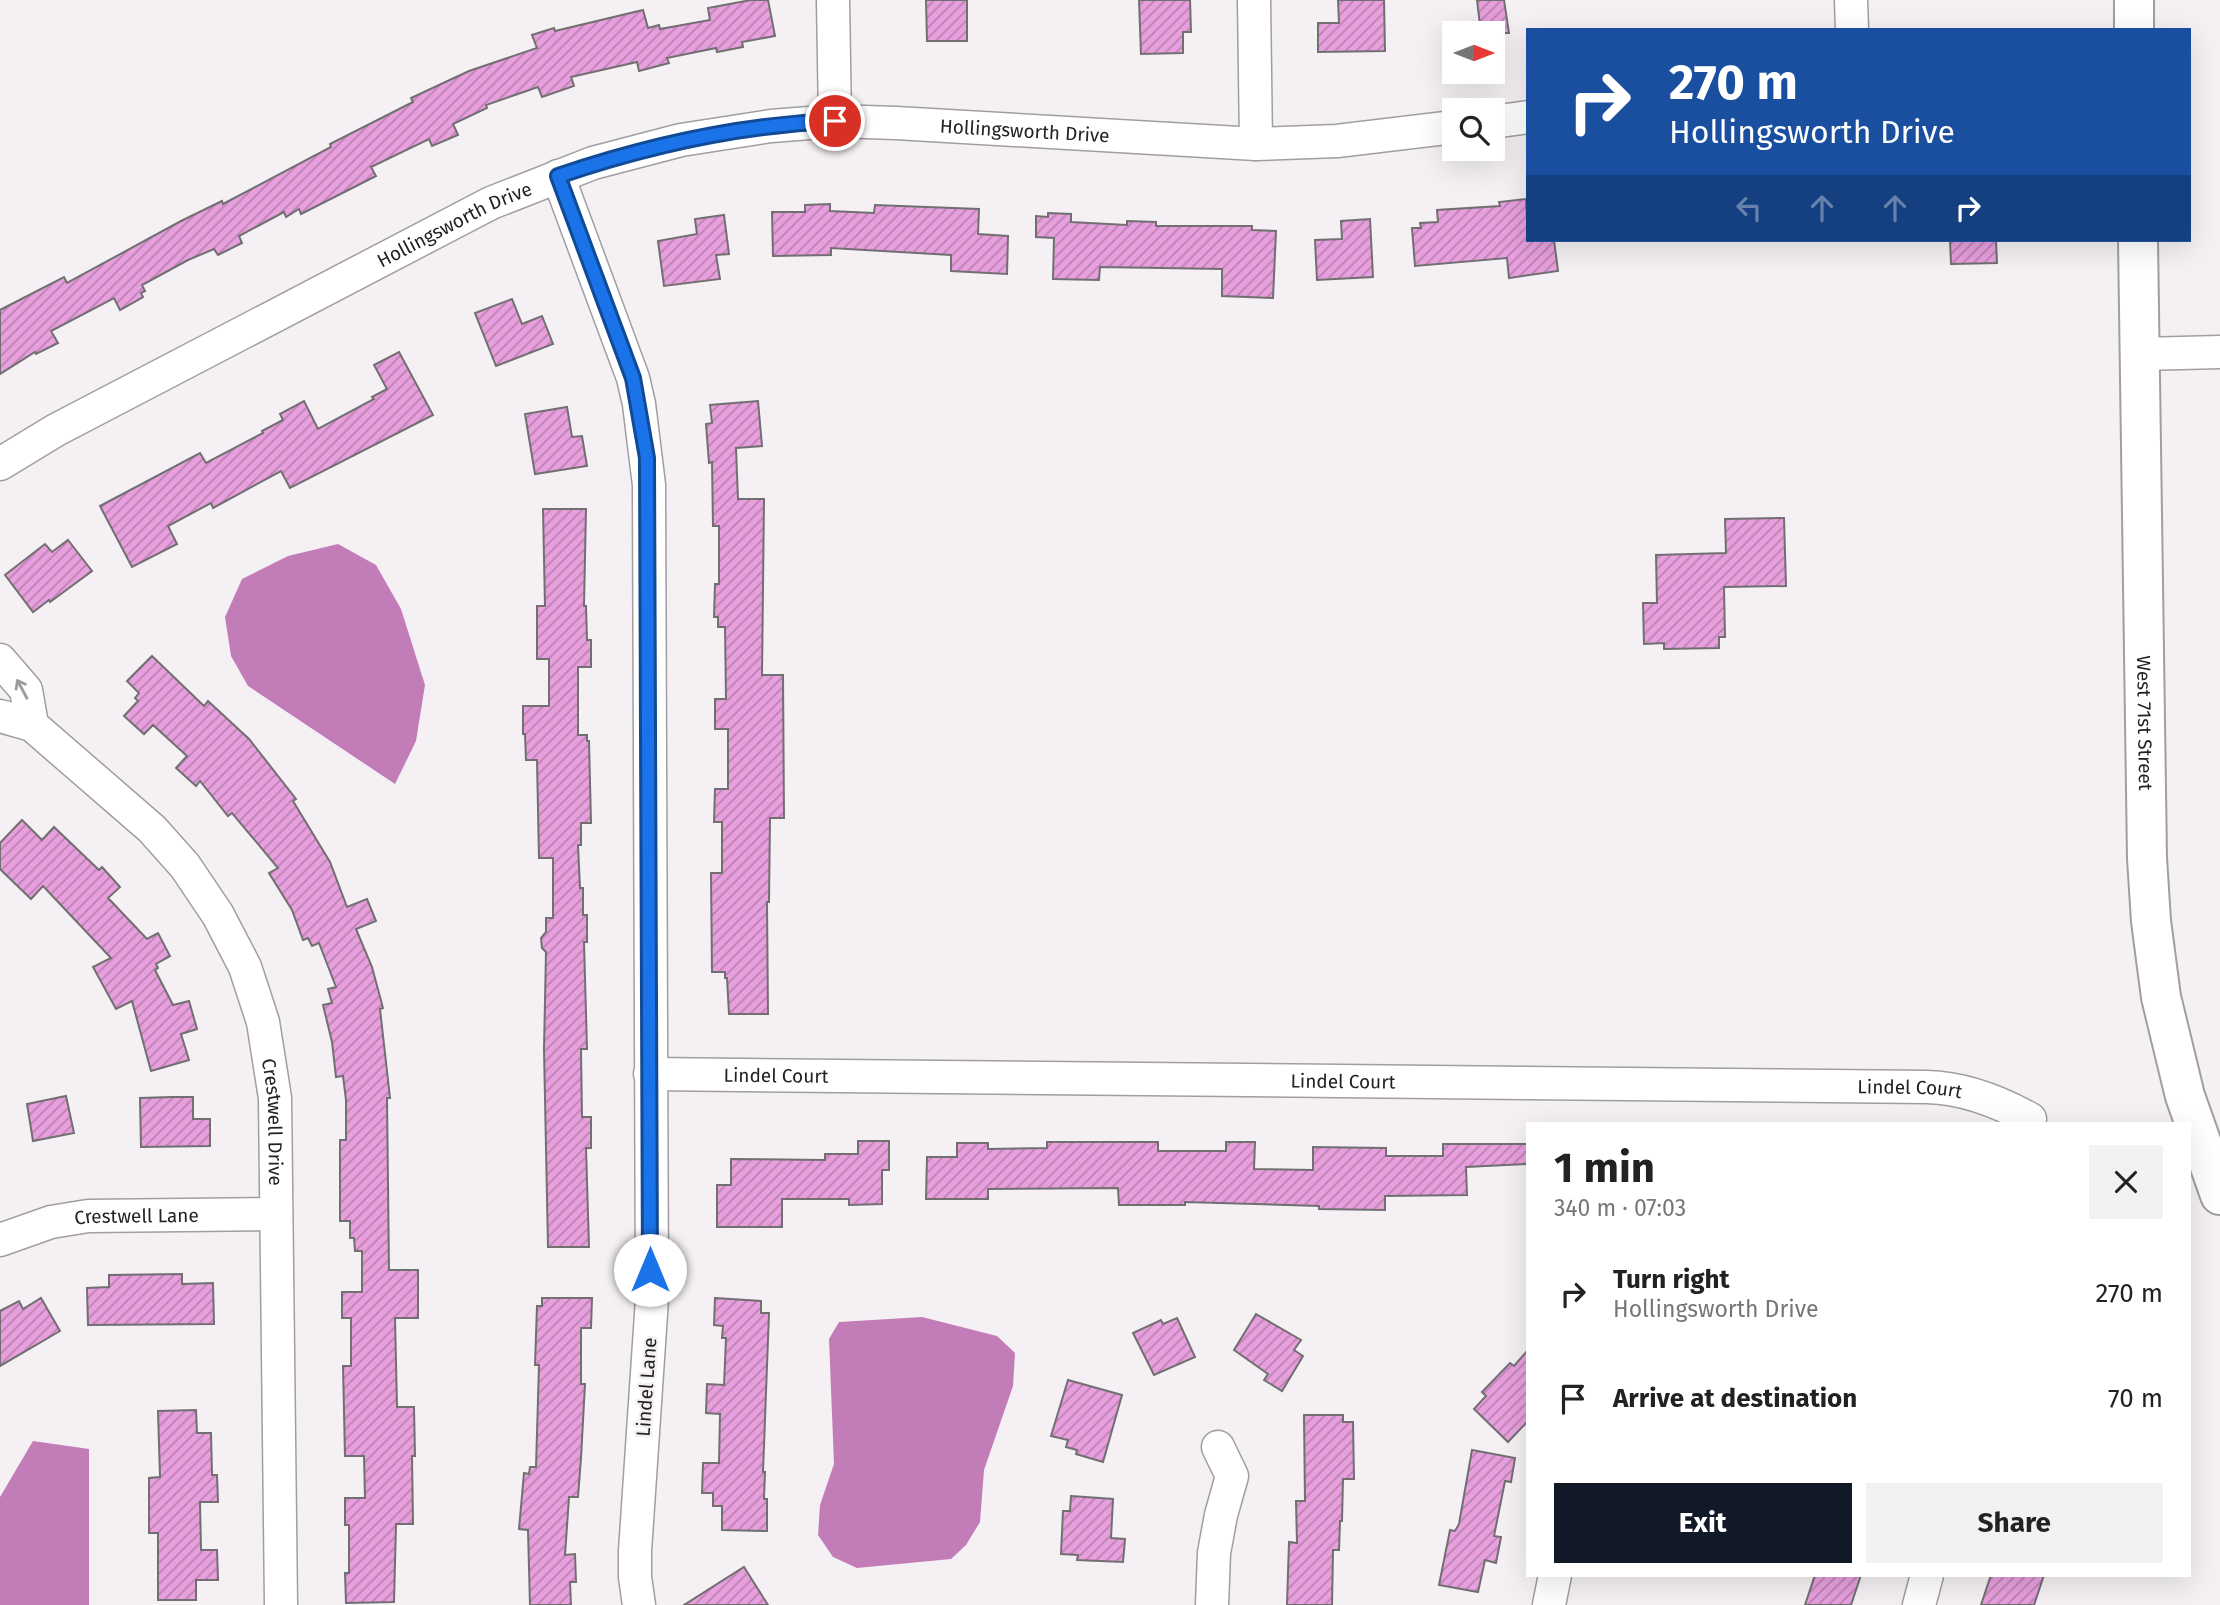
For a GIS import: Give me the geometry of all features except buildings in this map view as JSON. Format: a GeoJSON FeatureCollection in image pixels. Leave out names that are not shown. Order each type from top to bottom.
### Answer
{"type":"FeatureCollection","features":[{"type":"Feature","properties":{"kind":"main road"},"geometry":{"type":"LineString","coordinates":[[2134,0],[2134,28]]}},
{"type":"Feature","properties":{"kind":"main road","name":"West 71st Street"},"geometry":{"type":"LineString","coordinates":[[2138,242],[2147,858],[2151,921],[2161,997],[2185,1096],[2220,1195]]}},
{"type":"Feature","properties":{"kind":"street"},"geometry":{"type":"LineString","coordinates":[[833,0],[835,121]]}},
{"type":"Feature","properties":{"kind":"street"},"geometry":{"type":"LineString","coordinates":[[1254,0],[1256,144]]}},
{"type":"Feature","properties":{"kind":"street"},"geometry":{"type":"LineString","coordinates":[[1852,0],[1852,28]]}},
{"type":"Feature","properties":{"kind":"street"},"geometry":{"type":"LineString","coordinates":[[1505,120],[1526,117]]}},
{"type":"Feature","properties":{"kind":"street","name":"Hollingsworth Drive"},"geometry":{"type":"LineString","coordinates":[[0,464],[56,430],[464,217],[558,176],[631,152],[706,135],[835,121],[896,122],[1256,144],[1362,139],[1442,129]]}},
{"type":"Feature","properties":{"kind":"street","name":"Lindel Lane"},"geometry":{"type":"LineString","coordinates":[[558,176],[633,378],[647,458],[652,1299],[635,1551],[639,1605]]}},
{"type":"Feature","properties":{"kind":"street"},"geometry":{"type":"LineString","coordinates":[[2141,354],[2220,352]]}},
{"type":"Feature","properties":{"kind":"street"},"geometry":{"type":"LineString","coordinates":[[0,660],[26,690],[32,725]]}},
{"type":"Feature","properties":{"kind":"street","name":"Crestwell Drive"},"geometry":{"type":"LineString","coordinates":[[0,716],[32,725],[136,814],[169,846],[210,902],[233,940],[259,1007],[271,1063],[275,1098],[281,1605]]}},
{"type":"Feature","properties":{"kind":"street","name":"Lindel Court"},"geometry":{"type":"LineString","coordinates":[[650,1074],[1927,1087],[1979,1095],[2008,1106],[2030,1119]]}},
{"type":"Feature","properties":{"kind":"street","name":"Crestwell Lane"},"geometry":{"type":"LineString","coordinates":[[0,1240],[51,1222],[88,1216],[276,1214]]}},
{"type":"Feature","properties":{"kind":"street"},"geometry":{"type":"LineString","coordinates":[[1212,1605],[1214,1553],[1232,1476],[1218,1447]]}},
{"type":"Feature","properties":{"kind":"street"},"geometry":{"type":"LineString","coordinates":[[1549,1605],[1555,1577]]}},
{"type":"Feature","properties":{"kind":"street"},"geometry":{"type":"LineString","coordinates":[[1919,1605],[1926,1577]]}},
{"type":"Feature","properties":{"kind":"shaded area"},"geometry":{"type":"Polygon","coordinates":[[[338,544],[376,565],[401,609],[425,685],[416,741],[395,784],[248,686],[231,656],[225,617],[242,579],[288,556],[338,544]]]}},
{"type":"Feature","properties":{"kind":"shaded area"},"geometry":{"type":"Polygon","coordinates":[[[922,1317],[997,1336],[1015,1353],[1013,1386],[984,1470],[980,1522],[966,1545],[951,1559],[857,1568],[833,1557],[818,1535],[820,1505],[834,1464],[829,1339],[839,1322],[922,1317]]]}},
{"type":"Feature","properties":{"kind":"shaded area"},"geometry":{"type":"Polygon","coordinates":[[[33,1441],[89,1449],[89,1605],[0,1605],[0,1497],[33,1441]]]}},
{"type":"Feature","properties":{"kind":"route"},"geometry":{"type":"LineString","coordinates":[[650,1270],[647,458],[633,378],[558,176],[631,152],[706,135],[835,121]]}}]}
